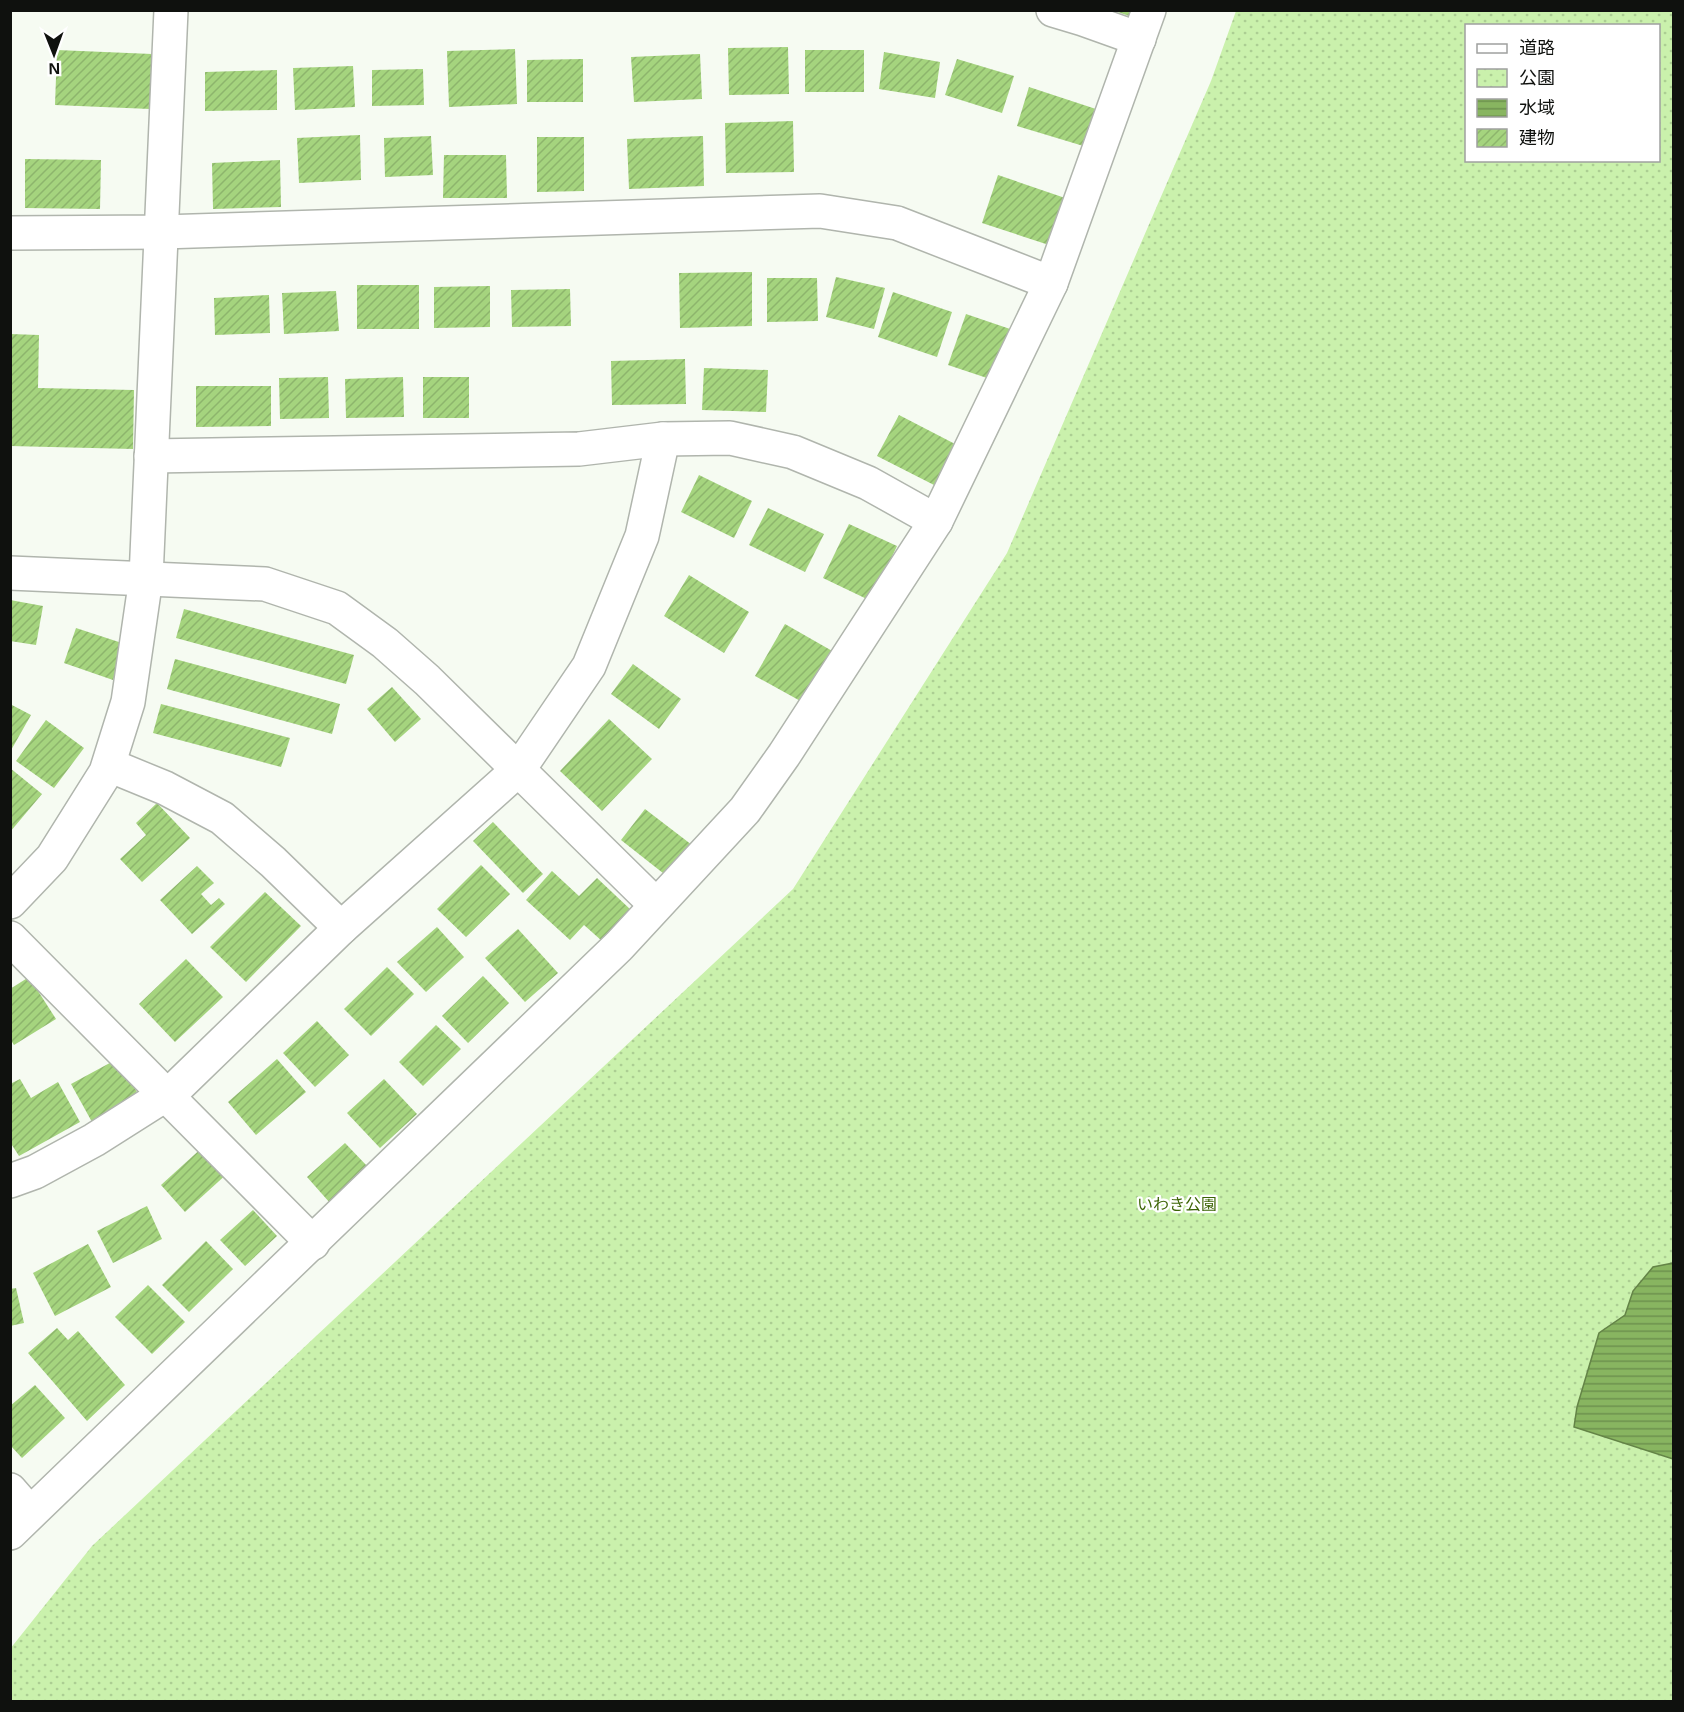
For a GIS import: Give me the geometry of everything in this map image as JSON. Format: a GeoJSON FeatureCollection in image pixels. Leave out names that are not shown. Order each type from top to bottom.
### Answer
{"type":"FeatureCollection","features":[{"type":"Feature","properties":{"kind":"street"},"geometry":{"type":"LineString","coordinates":[[10,902],[52,858],[109,765],[128,702],[146,578],[171,10]]}},
{"type":"Feature","properties":{"kind":"street"},"geometry":{"type":"LineString","coordinates":[[17,1512],[313,1243],[619,946],[745,810],[784,755],[936,521],[1051,283],[1144,25],[1083,19],[1053,10]]}},
{"type":"Feature","properties":{"kind":"street"},"geometry":{"type":"LineString","coordinates":[[10,233],[162,232],[820,211],[897,223],[1051,283]]}},
{"type":"Feature","properties":{"kind":"street"},"geometry":{"type":"LineString","coordinates":[[151,456],[579,450],[663,440],[730,438],[793,452],[868,483],[936,521]]}},
{"type":"Feature","properties":{"kind":"street"},"geometry":{"type":"LineString","coordinates":[[10,1181],[35,1172],[94,1140],[176,1088],[341,928],[519,770],[589,666],[642,536],[663,440]]}},
{"type":"Feature","properties":{"kind":"street"},"geometry":{"type":"LineString","coordinates":[[10,573],[265,584],[337,608],[385,643],[427,680],[656,905]]}},
{"type":"Feature","properties":{"kind":"street"},"geometry":{"type":"LineString","coordinates":[[109,765],[165,788],[222,818],[273,862],[341,928]]}},
{"type":"Feature","properties":{"kind":"street"},"geometry":{"type":"LineString","coordinates":[[10,938],[313,1243]]}},
{"type":"Feature","properties":{"kind":"green space","name":"いわき公園"},"geometry":{"type":"Polygon","coordinates":[[[1236,11],[1673,11],[1673,1701],[11,1702],[10,1649],[92,1546],[793,889],[1007,553],[1211,81],[1236,11]]]}},
{"type":"Feature","properties":{"kind":"water"},"geometry":{"type":"Polygon","coordinates":[[[1674,1263],[1673,1459],[1574,1427],[1577,1407],[1599,1333],[1625,1315],[1633,1291],[1653,1267],[1674,1263]]]}},
{"type":"Feature","properties":{"kind":"building"},"geometry":{"type":"Polygon","coordinates":[[[1112,10],[1131,10],[1129,16],[1112,10]]]}},
{"type":"Feature","properties":{"kind":"building"},"geometry":{"type":"Polygon","coordinates":[[[788,47],[789,94],[729,95],[728,48],[788,47]]]}},
{"type":"Feature","properties":{"kind":"building"},"geometry":{"type":"Polygon","coordinates":[[[515,49],[517,104],[449,107],[447,51],[515,49]]]}},
{"type":"Feature","properties":{"kind":"building"},"geometry":{"type":"Polygon","coordinates":[[[57,50],[152,54],[150,109],[55,105],[57,50]]]}},
{"type":"Feature","properties":{"kind":"building"},"geometry":{"type":"Polygon","coordinates":[[[805,50],[864,50],[864,92],[805,92],[805,50]]]}},
{"type":"Feature","properties":{"kind":"building"},"geometry":{"type":"Polygon","coordinates":[[[884,52],[940,62],[935,98],[879,89],[884,52]]]}},
{"type":"Feature","properties":{"kind":"building"},"geometry":{"type":"Polygon","coordinates":[[[700,54],[702,99],[634,102],[631,57],[700,54]]]}},
{"type":"Feature","properties":{"kind":"building"},"geometry":{"type":"Polygon","coordinates":[[[583,59],[583,102],[527,102],[527,60],[583,59]]]}},
{"type":"Feature","properties":{"kind":"building"},"geometry":{"type":"Polygon","coordinates":[[[957,59],[1014,76],[1002,113],[945,95],[957,59]]]}},
{"type":"Feature","properties":{"kind":"building"},"geometry":{"type":"Polygon","coordinates":[[[353,66],[355,107],[295,110],[293,68],[353,66]]]}},
{"type":"Feature","properties":{"kind":"building"},"geometry":{"type":"Polygon","coordinates":[[[423,69],[424,105],[372,106],[372,70],[423,69]]]}},
{"type":"Feature","properties":{"kind":"building"},"geometry":{"type":"Polygon","coordinates":[[[277,70],[277,110],[205,111],[205,72],[277,70]]]}},
{"type":"Feature","properties":{"kind":"building"},"geometry":{"type":"Polygon","coordinates":[[[1029,87],[1102,111],[1090,148],[1017,126],[1029,87]]]}},
{"type":"Feature","properties":{"kind":"building"},"geometry":{"type":"Polygon","coordinates":[[[793,121],[794,172],[726,173],[725,123],[793,121]]]}},
{"type":"Feature","properties":{"kind":"building"},"geometry":{"type":"Polygon","coordinates":[[[360,135],[361,180],[299,183],[297,138],[360,135]]]}},
{"type":"Feature","properties":{"kind":"building"},"geometry":{"type":"Polygon","coordinates":[[[431,136],[433,175],[385,177],[384,138],[431,136]]]}},
{"type":"Feature","properties":{"kind":"building"},"geometry":{"type":"Polygon","coordinates":[[[703,136],[704,186],[629,189],[627,139],[703,136]]]}},
{"type":"Feature","properties":{"kind":"building"},"geometry":{"type":"Polygon","coordinates":[[[537,137],[584,137],[584,191],[537,192],[537,137]]]}},
{"type":"Feature","properties":{"kind":"building"},"geometry":{"type":"Polygon","coordinates":[[[444,155],[506,155],[507,198],[443,198],[444,155]]]}},
{"type":"Feature","properties":{"kind":"building"},"geometry":{"type":"Polygon","coordinates":[[[25,159],[101,160],[100,209],[25,208],[25,159]]]}},
{"type":"Feature","properties":{"kind":"building"},"geometry":{"type":"Polygon","coordinates":[[[280,160],[281,207],[213,209],[212,163],[280,160]]]}},
{"type":"Feature","properties":{"kind":"building"},"geometry":{"type":"Polygon","coordinates":[[[998,175],[1068,199],[1052,246],[982,223],[998,175]]]}},
{"type":"Feature","properties":{"kind":"building"},"geometry":{"type":"Polygon","coordinates":[[[752,272],[752,326],[680,328],[679,273],[752,272]]]}},
{"type":"Feature","properties":{"kind":"building"},"geometry":{"type":"Polygon","coordinates":[[[836,277],[885,288],[874,329],[826,317],[836,277]]]}},
{"type":"Feature","properties":{"kind":"building"},"geometry":{"type":"Polygon","coordinates":[[[767,278],[817,278],[818,321],[767,322],[767,278]]]}},
{"type":"Feature","properties":{"kind":"building"},"geometry":{"type":"Polygon","coordinates":[[[357,285],[419,285],[419,329],[357,329],[357,285]]]}},
{"type":"Feature","properties":{"kind":"building"},"geometry":{"type":"Polygon","coordinates":[[[490,286],[490,327],[434,328],[434,287],[490,286]]]}},
{"type":"Feature","properties":{"kind":"building"},"geometry":{"type":"Polygon","coordinates":[[[570,289],[571,326],[512,327],[511,290],[570,289]]]}},
{"type":"Feature","properties":{"kind":"building"},"geometry":{"type":"Polygon","coordinates":[[[336,291],[339,331],[284,334],[282,293],[336,291]]]}},
{"type":"Feature","properties":{"kind":"building"},"geometry":{"type":"Polygon","coordinates":[[[893,292],[952,312],[937,357],[878,337],[893,292]]]}},
{"type":"Feature","properties":{"kind":"building"},"geometry":{"type":"Polygon","coordinates":[[[269,295],[270,333],[215,335],[214,298],[269,295]]]}},
{"type":"Feature","properties":{"kind":"building"},"geometry":{"type":"Polygon","coordinates":[[[966,314],[1013,330],[996,381],[948,365],[966,314]]]}},
{"type":"Feature","properties":{"kind":"building"},"geometry":{"type":"Polygon","coordinates":[[[10,334],[39,335],[38,388],[134,390],[133,449],[10,446],[10,334]]]}},
{"type":"Feature","properties":{"kind":"building"},"geometry":{"type":"Polygon","coordinates":[[[685,359],[686,404],[612,405],[611,361],[685,359]]]}},
{"type":"Feature","properties":{"kind":"building"},"geometry":{"type":"Polygon","coordinates":[[[704,368],[768,370],[766,412],[702,410],[704,368]]]}},
{"type":"Feature","properties":{"kind":"building"},"geometry":{"type":"Polygon","coordinates":[[[328,377],[329,418],[280,419],[279,378],[328,377]]]}},
{"type":"Feature","properties":{"kind":"building"},"geometry":{"type":"Polygon","coordinates":[[[403,377],[404,417],[346,418],[345,379],[403,377]]]}},
{"type":"Feature","properties":{"kind":"building"},"geometry":{"type":"Polygon","coordinates":[[[423,377],[469,377],[469,418],[423,418],[423,377]]]}},
{"type":"Feature","properties":{"kind":"building"},"geometry":{"type":"Polygon","coordinates":[[[196,386],[271,386],[271,426],[196,427],[196,386]]]}},
{"type":"Feature","properties":{"kind":"building"},"geometry":{"type":"Polygon","coordinates":[[[899,415],[957,445],[936,486],[877,456],[899,415]]]}},
{"type":"Feature","properties":{"kind":"building"},"geometry":{"type":"Polygon","coordinates":[[[699,475],[752,501],[734,538],[681,512],[699,475]]]}},
{"type":"Feature","properties":{"kind":"building"},"geometry":{"type":"Polygon","coordinates":[[[768,508],[824,534],[805,572],[749,545],[768,508]]]}},
{"type":"Feature","properties":{"kind":"building"},"geometry":{"type":"Polygon","coordinates":[[[849,524],[897,546],[871,601],[823,578],[849,524]]]}},
{"type":"Feature","properties":{"kind":"building"},"geometry":{"type":"Polygon","coordinates":[[[689,575],[749,612],[724,653],[664,616],[689,575]]]}},
{"type":"Feature","properties":{"kind":"building"},"geometry":{"type":"Polygon","coordinates":[[[10,600],[43,606],[36,645],[10,641],[10,600]]]}},
{"type":"Feature","properties":{"kind":"building"},"geometry":{"type":"Polygon","coordinates":[[[184,609],[354,655],[346,684],[176,638],[184,609]]]}},
{"type":"Feature","properties":{"kind":"building"},"geometry":{"type":"Polygon","coordinates":[[[785,624],[834,652],[804,703],[755,676],[785,624]]]}},
{"type":"Feature","properties":{"kind":"building"},"geometry":{"type":"Polygon","coordinates":[[[76,628],[125,644],[113,680],[64,663],[76,628]]]}},
{"type":"Feature","properties":{"kind":"building"},"geometry":{"type":"Polygon","coordinates":[[[175,659],[340,704],[332,734],[167,689],[175,659]]]}},
{"type":"Feature","properties":{"kind":"building"},"geometry":{"type":"Polygon","coordinates":[[[633,664],[681,699],[659,729],[611,694],[633,664]]]}},
{"type":"Feature","properties":{"kind":"building"},"geometry":{"type":"Polygon","coordinates":[[[392,687],[421,719],[395,742],[367,709],[392,687]]]}},
{"type":"Feature","properties":{"kind":"building"},"geometry":{"type":"Polygon","coordinates":[[[10,704],[31,715],[10,752],[10,704]]]}},
{"type":"Feature","properties":{"kind":"building"},"geometry":{"type":"Polygon","coordinates":[[[161,704],[290,738],[281,767],[153,733],[161,704]]]}},
{"type":"Feature","properties":{"kind":"building"},"geometry":{"type":"Polygon","coordinates":[[[609,719],[652,759],[602,811],[560,771],[609,719]]]}},
{"type":"Feature","properties":{"kind":"building"},"geometry":{"type":"Polygon","coordinates":[[[46,720],[84,748],[54,788],[16,761],[46,720]]]}},
{"type":"Feature","properties":{"kind":"building"},"geometry":{"type":"Polygon","coordinates":[[[10,768],[42,794],[10,832],[10,768]]]}},
{"type":"Feature","properties":{"kind":"building"},"geometry":{"type":"Polygon","coordinates":[[[157,803],[190,838],[142,882],[120,859],[146,835],[136,823],[157,803]]]}},
{"type":"Feature","properties":{"kind":"building"},"geometry":{"type":"Polygon","coordinates":[[[645,809],[692,845],[668,877],[621,840],[645,809]]]}},
{"type":"Feature","properties":{"kind":"building"},"geometry":{"type":"Polygon","coordinates":[[[493,822],[543,874],[523,893],[473,841],[493,822]]]}},
{"type":"Feature","properties":{"kind":"building"},"geometry":{"type":"Polygon","coordinates":[[[481,865],[510,894],[466,937],[437,909],[481,865]]]}},
{"type":"Feature","properties":{"kind":"building"},"geometry":{"type":"Polygon","coordinates":[[[197,866],[214,883],[201,894],[211,905],[219,898],[225,904],[192,934],[160,900],[197,866]]]}},
{"type":"Feature","properties":{"kind":"building"},"geometry":{"type":"Polygon","coordinates":[[[552,871],[579,896],[597,878],[631,910],[602,941],[584,925],[570,940],[526,900],[552,871]]]}},
{"type":"Feature","properties":{"kind":"building"},"geometry":{"type":"Polygon","coordinates":[[[265,892],[301,926],[246,982],[210,947],[265,892]]]}},
{"type":"Feature","properties":{"kind":"building"},"geometry":{"type":"Polygon","coordinates":[[[437,927],[464,957],[426,992],[397,962],[437,927]]]}},
{"type":"Feature","properties":{"kind":"building"},"geometry":{"type":"Polygon","coordinates":[[[518,929],[558,973],[525,1002],[485,958],[518,929]]]}},
{"type":"Feature","properties":{"kind":"building"},"geometry":{"type":"Polygon","coordinates":[[[186,959],[223,997],[175,1042],[139,1004],[186,959]]]}},
{"type":"Feature","properties":{"kind":"building"},"geometry":{"type":"Polygon","coordinates":[[[387,967],[414,994],[371,1036],[344,1009],[387,967]]]}},
{"type":"Feature","properties":{"kind":"building"},"geometry":{"type":"Polygon","coordinates":[[[483,976],[509,1003],[468,1043],[442,1016],[483,976]]]}},
{"type":"Feature","properties":{"kind":"building"},"geometry":{"type":"Polygon","coordinates":[[[29,977],[56,1019],[14,1045],[10,1039],[10,989],[29,977]]]}},
{"type":"Feature","properties":{"kind":"building"},"geometry":{"type":"Polygon","coordinates":[[[317,1021],[349,1055],[315,1087],[283,1053],[317,1021]]]}},
{"type":"Feature","properties":{"kind":"building"},"geometry":{"type":"Polygon","coordinates":[[[436,1025],[461,1049],[423,1086],[399,1062],[436,1025]]]}},
{"type":"Feature","properties":{"kind":"building"},"geometry":{"type":"Polygon","coordinates":[[[119,1058],[139,1096],[92,1122],[71,1084],[119,1058]]]}},
{"type":"Feature","properties":{"kind":"building"},"geometry":{"type":"Polygon","coordinates":[[[277,1059],[306,1092],[256,1135],[228,1102],[277,1059]]]}},
{"type":"Feature","properties":{"kind":"building"},"geometry":{"type":"Polygon","coordinates":[[[20,1079],[31,1098],[58,1082],[80,1122],[19,1156],[10,1142],[10,1084],[20,1079]]]}},
{"type":"Feature","properties":{"kind":"building"},"geometry":{"type":"Polygon","coordinates":[[[384,1079],[417,1114],[380,1148],[347,1113],[384,1079]]]}},
{"type":"Feature","properties":{"kind":"building"},"geometry":{"type":"Polygon","coordinates":[[[345,1143],[368,1167],[330,1203],[307,1177],[345,1143]]]}},
{"type":"Feature","properties":{"kind":"building"},"geometry":{"type":"Polygon","coordinates":[[[205,1145],[229,1172],[185,1212],[161,1185],[205,1145]]]}},
{"type":"Feature","properties":{"kind":"building"},"geometry":{"type":"Polygon","coordinates":[[[147,1206],[162,1239],[113,1263],[97,1231],[147,1206]]]}},
{"type":"Feature","properties":{"kind":"building"},"geometry":{"type":"Polygon","coordinates":[[[253,1210],[277,1236],[245,1266],[220,1240],[253,1210]]]}},
{"type":"Feature","properties":{"kind":"building"},"geometry":{"type":"Polygon","coordinates":[[[206,1241],[233,1269],[189,1312],[162,1285],[206,1241]]]}},
{"type":"Feature","properties":{"kind":"building"},"geometry":{"type":"Polygon","coordinates":[[[88,1244],[111,1287],[55,1316],[33,1273],[88,1244]]]}},
{"type":"Feature","properties":{"kind":"building"},"geometry":{"type":"Polygon","coordinates":[[[148,1285],[185,1322],[152,1354],[115,1317],[148,1285]]]}},
{"type":"Feature","properties":{"kind":"building"},"geometry":{"type":"Polygon","coordinates":[[[16,1288],[24,1323],[10,1326],[10,1289],[16,1288]]]}},
{"type":"Feature","properties":{"kind":"building"},"geometry":{"type":"Polygon","coordinates":[[[57,1328],[68,1340],[78,1331],[125,1385],[87,1421],[28,1353],[57,1328]]]}},
{"type":"Feature","properties":{"kind":"building"},"geometry":{"type":"Polygon","coordinates":[[[35,1385],[65,1418],[22,1458],[10,1445],[10,1406],[35,1385]]]}}]}
